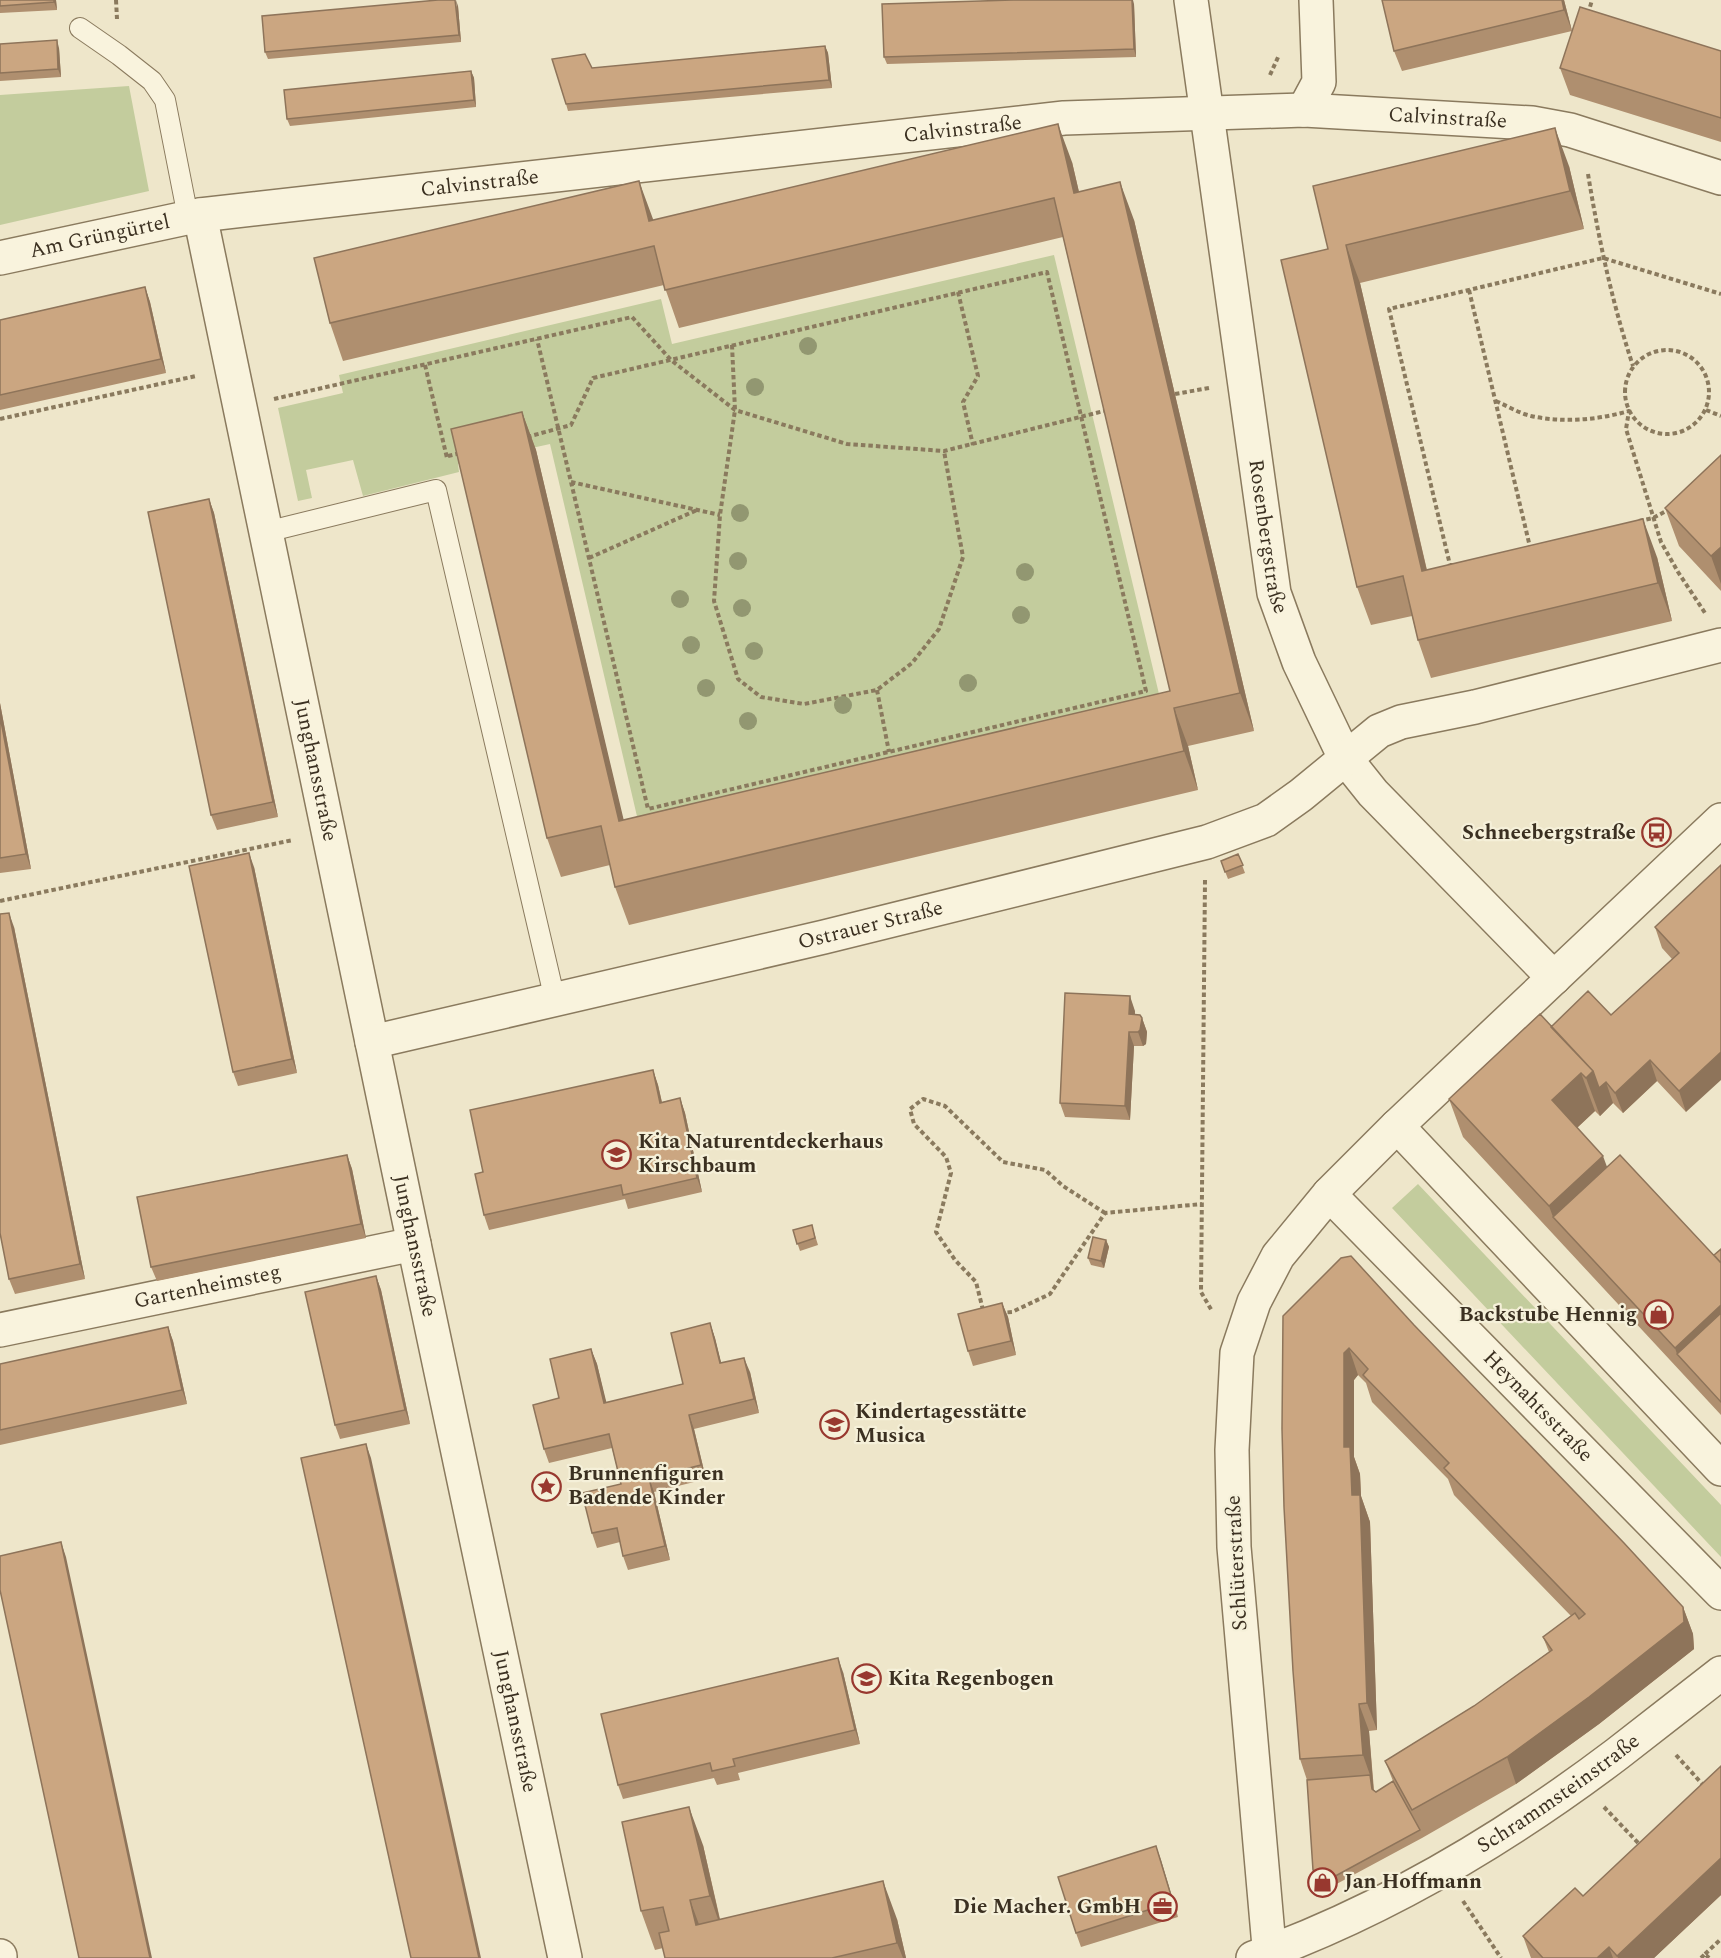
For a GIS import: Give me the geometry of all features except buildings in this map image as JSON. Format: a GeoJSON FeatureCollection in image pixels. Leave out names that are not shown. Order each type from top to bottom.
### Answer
{"type":"FeatureCollection","features":[{"type":"Feature","properties":{"kind":"street","name":"Rosenbergstraße"},"geometry":{"type":"LineString","coordinates":[[1191,0],[1274,593],[1299,662],[1345,758],[1373,793],[1554,978]]}},
{"type":"Feature","properties":{"kind":"street"},"geometry":{"type":"LineString","coordinates":[[1304,110],[1319,82],[1316,0]]}},
{"type":"Feature","properties":{"kind":"street","name":"Calvinstraße"},"geometry":{"type":"LineString","coordinates":[[194,216],[1064,118],[1242,111],[1304,110],[1532,123],[1589,137],[1721,178]]}},
{"type":"Feature","properties":{"kind":"street","name":"Am Grüngürtel"},"geometry":{"type":"LineString","coordinates":[[0,258],[194,216]]}},
{"type":"Feature","properties":{"kind":"street","name":"Junghansstraße"},"geometry":{"type":"LineString","coordinates":[[194,216],[232,368],[565,1958]]}},
{"type":"Feature","properties":{"kind":"street"},"geometry":{"type":"LineString","coordinates":[[1345,758],[1379,731],[1401,722],[1475,707],[1715,632]]}},
{"type":"Feature","properties":{"kind":"street","name":"Ostrauer Straße"},"geometry":{"type":"LineString","coordinates":[[372,1042],[812,939],[1207,842],[1266,820],[1301,795],[1345,758]]}},
{"type":"Feature","properties":{"kind":"street"},"geometry":{"type":"LineString","coordinates":[[1329,1194],[1397,1126],[1721,820]]}},
{"type":"Feature","properties":{"kind":"street"},"geometry":{"type":"LineString","coordinates":[[1397,1126],[1721,1469]]}},
{"type":"Feature","properties":{"kind":"street","name":"Schlüterstraße"},"geometry":{"type":"LineString","coordinates":[[1264,1956],[1234,1547],[1232,1450],[1237,1353],[1254,1302],[1278,1256],[1329,1194]]}},
{"type":"Feature","properties":{"kind":"street","name":"Heynahtsstraße"},"geometry":{"type":"LineString","coordinates":[[1329,1194],[1721,1593]]}},
{"type":"Feature","properties":{"kind":"street","name":"Gartenheimsteg"},"geometry":{"type":"LineString","coordinates":[[0,1330],[414,1244]]}},
{"type":"Feature","properties":{"kind":"street","name":"Schrammsteinstraße"},"geometry":{"type":"LineString","coordinates":[[1264,1956],[1393,1896],[1442,1870],[1536,1811],[1721,1673]]}},
{"type":"Feature","properties":{"kind":"lane"},"geometry":{"type":"LineString","coordinates":[[80,28],[152,81],[165,100],[194,216]]}},
{"type":"Feature","properties":{"kind":"lane"},"geometry":{"type":"LineString","coordinates":[[266,532],[436,490],[555,1000]]}},
{"type":"Feature","properties":{"kind":"path"},"geometry":{"type":"LineString","coordinates":[[1586,21],[1592,0]]}},
{"type":"Feature","properties":{"kind":"path"},"geometry":{"type":"LineString","coordinates":[[1242,111],[1271,75],[1279,58],[1279,46]]}},
{"type":"Feature","properties":{"kind":"path"},"geometry":{"type":"LineString","coordinates":[[1589,137],[1587,164],[1603,258],[1615,310],[1633,366]]}},
{"type":"Feature","properties":{"kind":"path"},"geometry":{"type":"LineString","coordinates":[[1461,563],[1450,565],[1389,309],[1603,258],[1721,294]]}},
{"type":"Feature","properties":{"kind":"path"},"geometry":{"type":"LineString","coordinates":[[525,437],[558,429],[571,425],[593,378],[1047,272],[1146,691],[648,809],[589,558],[558,429],[537,339]]}},
{"type":"Feature","properties":{"kind":"path"},"geometry":{"type":"LineString","coordinates":[[1470,290],[1530,547],[1541,544]]}},
{"type":"Feature","properties":{"kind":"path"},"geometry":{"type":"LineString","coordinates":[[958,292],[978,376],[963,402],[973,445]]}},
{"type":"Feature","properties":{"kind":"path"},"geometry":{"type":"LineString","coordinates":[[240,407],[632,317],[671,360],[735,410],[846,444],[944,451],[1109,410]]}},
{"type":"Feature","properties":{"kind":"path"},"geometry":{"type":"LineString","coordinates":[[732,345],[735,410],[720,515],[714,601],[738,679],[761,697],[804,704],[877,690],[912,663],[939,629],[963,557],[944,451]]}},
{"type":"Feature","properties":{"kind":"path"},"geometry":{"type":"LineString","coordinates":[[1669,349],[1696,360],[1707,377],[1710,392],[1706,410],[1695,425],[1677,434],[1654,433],[1642,427],[1629,411],[1624,393],[1633,366],[1647,354],[1669,349]]}},
{"type":"Feature","properties":{"kind":"path"},"geometry":{"type":"LineString","coordinates":[[425,365],[447,456],[470,451]]}},
{"type":"Feature","properties":{"kind":"path"},"geometry":{"type":"LineString","coordinates":[[0,419],[232,368]]}},
{"type":"Feature","properties":{"kind":"path"},"geometry":{"type":"LineString","coordinates":[[1496,401],[1529,416],[1566,420],[1604,418],[1629,411]]}},
{"type":"Feature","properties":{"kind":"path"},"geometry":{"type":"LineString","coordinates":[[1706,410],[1721,416]]}},
{"type":"Feature","properties":{"kind":"path"},"geometry":{"type":"LineString","coordinates":[[1629,411],[1626,429],[1661,542],[1715,632]]}},
{"type":"Feature","properties":{"kind":"path"},"geometry":{"type":"LineString","coordinates":[[571,482],[720,515]]}},
{"type":"Feature","properties":{"kind":"path"},"geometry":{"type":"LineString","coordinates":[[1631,523],[1653,518],[1672,507]]}},
{"type":"Feature","properties":{"kind":"path"},"geometry":{"type":"LineString","coordinates":[[589,558],[698,510]]}},
{"type":"Feature","properties":{"kind":"path"},"geometry":{"type":"LineString","coordinates":[[877,690],[889,752]]}},
{"type":"Feature","properties":{"kind":"path"},"geometry":{"type":"LineString","coordinates":[[0,901],[329,833]]}},
{"type":"Feature","properties":{"kind":"path"},"geometry":{"type":"LineString","coordinates":[[1207,842],[1204,904],[1201,1292],[1237,1353]]}},
{"type":"Feature","properties":{"kind":"path"},"geometry":{"type":"LineString","coordinates":[[984,1314],[975,1282],[936,1232],[951,1173],[946,1157],[914,1124],[910,1109],[923,1099],[945,1106],[1003,1162],[1046,1170],[1064,1186],[1106,1213],[1202,1204]]}},
{"type":"Feature","properties":{"kind":"path"},"geometry":{"type":"LineString","coordinates":[[994,1313],[1012,1312],[1050,1294],[1106,1213]]}},
{"type":"Feature","properties":{"kind":"path"},"geometry":{"type":"LineString","coordinates":[[1653,1725],[1708,1790]]}},
{"type":"Feature","properties":{"kind":"path"},"geometry":{"type":"LineString","coordinates":[[1582,1778],[1609,1813],[1647,1853]]}},
{"type":"Feature","properties":{"kind":"path"},"geometry":{"type":"LineString","coordinates":[[1442,1870],[1501,1958]]}},
{"type":"Feature","properties":{"kind":"path"},"geometry":{"type":"LineString","coordinates":[[1701,1958],[1707,1956],[1721,1939]]}},
{"type":"Feature","properties":{"kind":"green space"},"geometry":{"type":"Polygon","coordinates":[[[129,86],[149,191],[0,225],[0,95],[129,86]]]}},
{"type":"Feature","properties":{"kind":"green space"},"geometry":{"type":"Polygon","coordinates":[[[1054,255],[1165,719],[643,842],[550,444],[458,464],[459,472],[363,496],[353,460],[306,470],[312,498],[298,501],[278,408],[343,393],[339,375],[661,299],[672,344],[1054,255]]]}},
{"type":"Feature","properties":{"kind":"green space"},"geometry":{"type":"Polygon","coordinates":[[[1418,1184],[1721,1505],[1721,1557],[1392,1208],[1418,1184]]]}},
{"type":"Feature","properties":{"kind":"place","name":"Schneebergstraße"},"geometry":{"type":"Point","coordinates":[1657,833]}},
{"type":"Feature","properties":{"kind":"place","name":"Kita Naturentdeckerhaus Kirschbaum"},"geometry":{"type":"Point","coordinates":[617,1154]}},
{"type":"Feature","properties":{"kind":"place","name":"Backstube Hennig"},"geometry":{"type":"Point","coordinates":[1658,1315]}},
{"type":"Feature","properties":{"kind":"place","name":"Kindertagesstätte Musica"},"geometry":{"type":"Point","coordinates":[834,1424]}},
{"type":"Feature","properties":{"kind":"place","name":"Brunnenfiguren Badende Kinder"},"geometry":{"type":"Point","coordinates":[547,1486]}},
{"type":"Feature","properties":{"kind":"place","name":"Kita Regenbogen"},"geometry":{"type":"Point","coordinates":[867,1679]}},
{"type":"Feature","properties":{"kind":"place","name":"Jan Hoffmann"},"geometry":{"type":"Point","coordinates":[1323,1882]}},
{"type":"Feature","properties":{"kind":"place","name":"Die Macher. GmbH"},"geometry":{"type":"Point","coordinates":[1162,1907]}}]}
